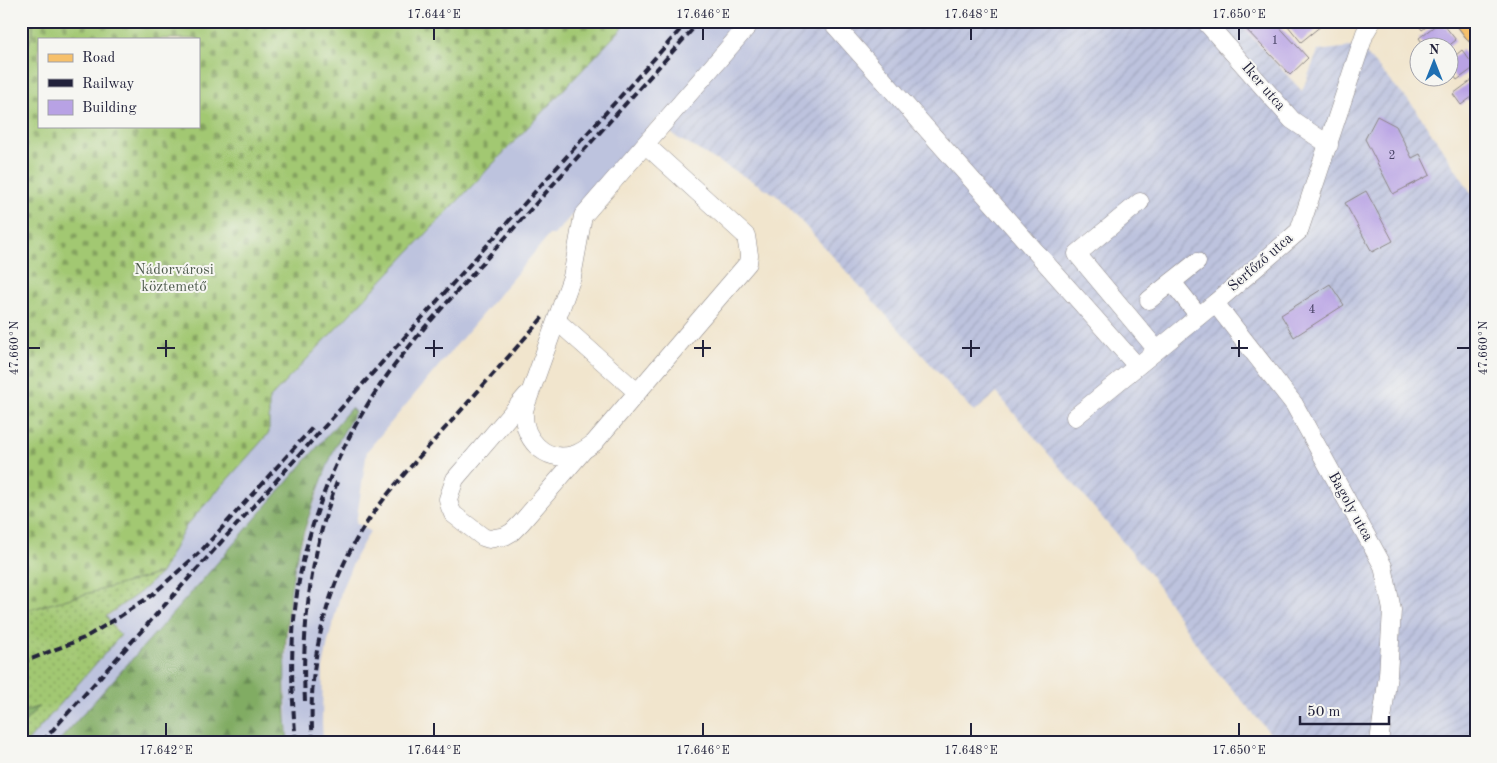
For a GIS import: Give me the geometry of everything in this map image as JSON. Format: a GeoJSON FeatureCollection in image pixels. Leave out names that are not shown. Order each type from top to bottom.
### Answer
{"type":"FeatureCollection","features":[{"type":"Feature","properties":{"kind":"main road"},"geometry":{"type":"LineString","coordinates":[[1467,21],[1476,33]]}},
{"type":"Feature","properties":{"kind":"street"},"geometry":{"type":"LineString","coordinates":[[584,451],[566,456],[555,455],[537,448],[530,439],[524,421],[524,410],[572,277],[583,216],[752,21]]}},
{"type":"Feature","properties":{"kind":"street"},"geometry":{"type":"LineString","coordinates":[[831,21],[1137,366]]}},
{"type":"Feature","properties":{"kind":"street","name":"Iker utca"},"geometry":{"type":"LineString","coordinates":[[1205,21],[1292,120],[1329,145]]}},
{"type":"Feature","properties":{"kind":"street","name":"Serfőző utca"},"geometry":{"type":"LineString","coordinates":[[1076,417],[1215,303],[1299,230],[1365,33],[1372,21]]}},
{"type":"Feature","properties":{"kind":"street"},"geometry":{"type":"LineString","coordinates":[[532,389],[455,479],[448,499],[453,514],[482,537],[489,539],[505,536],[521,524],[584,451],[594,443],[748,262],[749,255],[746,236],[646,144]]}},
{"type":"Feature","properties":{"kind":"street"},"geometry":{"type":"LineString","coordinates":[[1140,202],[1077,254],[1157,350]]}},
{"type":"Feature","properties":{"kind":"street"},"geometry":{"type":"LineString","coordinates":[[1149,300],[1197,262]]}},
{"type":"Feature","properties":{"kind":"street"},"geometry":{"type":"LineString","coordinates":[[1172,282],[1199,316]]}},
{"type":"Feature","properties":{"kind":"street","name":"Bagoly utca"},"geometry":{"type":"LineString","coordinates":[[1215,303],[1294,404],[1383,566],[1392,610],[1388,675],[1379,742]]}},
{"type":"Feature","properties":{"kind":"street"},"geometry":{"type":"LineString","coordinates":[[557,321],[636,392]]}},
{"type":"Feature","properties":{"kind":"shaded area"},"geometry":{"type":"Polygon","coordinates":[[[629,21],[778,21],[676,137],[656,120],[554,235],[549,235],[367,451],[356,523],[370,531],[356,556],[342,588],[328,642],[323,668],[323,742],[288,742],[285,674],[290,596],[297,558],[310,515],[333,450],[355,412],[58,742],[27,742],[121,635],[106,617],[139,593],[161,573],[186,526],[269,433],[269,399],[629,21]]]}},
{"type":"Feature","properties":{"kind":"shaded area"},"geometry":{"type":"Polygon","coordinates":[[[778,21],[1237,21],[1302,91],[1318,51],[1359,46],[1415,108],[1476,200],[1476,742],[1284,742],[1270,733],[1207,660],[1149,573],[997,393],[974,412],[778,196],[676,137],[778,21]]]}},
{"type":"Feature","properties":{"kind":"green space"},"geometry":{"type":"Polygon","coordinates":[[[21,21],[33,21],[33,32],[21,67],[21,21]]]}},
{"type":"Feature","properties":{"kind":"green space","name":"Nádorvárosi köztemető"},"geometry":{"type":"Polygon","coordinates":[[[33,21],[629,21],[269,399],[269,433],[186,526],[161,573],[21,612],[21,67],[33,32],[33,21]]]}},
{"type":"Feature","properties":{"kind":"green space"},"geometry":{"type":"Polygon","coordinates":[[[351,408],[355,412],[328,464],[308,519],[296,560],[289,605],[285,651],[285,697],[288,742],[58,742],[199,584],[351,408]]]}},
{"type":"Feature","properties":{"kind":"green space"},"geometry":{"type":"Polygon","coordinates":[[[161,573],[139,593],[106,616],[121,635],[27,742],[21,742],[21,726],[38,707],[21,712],[21,612],[161,573]]]}},
{"type":"Feature","properties":{"kind":"green space"},"geometry":{"type":"Polygon","coordinates":[[[39,707],[21,726],[21,712],[39,707]]]}},
{"type":"Feature","properties":{"kind":"building"},"geometry":{"type":"Polygon","coordinates":[[[1246,21],[1274,21],[1308,58],[1290,75],[1242,25],[1246,21]]]}},
{"type":"Feature","properties":{"kind":"building"},"geometry":{"type":"Polygon","coordinates":[[[1295,21],[1327,21],[1301,42],[1288,26],[1295,21]]]}},
{"type":"Feature","properties":{"kind":"building"},"geometry":{"type":"Polygon","coordinates":[[[1416,21],[1430,21],[1432,23],[1422,30],[1416,21]]]}},
{"type":"Feature","properties":{"kind":"building"},"geometry":{"type":"Polygon","coordinates":[[[1441,21],[1454,38],[1419,38],[1441,21]]]}},
{"type":"Feature","properties":{"kind":"building"},"geometry":{"type":"Polygon","coordinates":[[[1462,50],[1475,67],[1460,78],[1460,52],[1462,50]]]}},
{"type":"Feature","properties":{"kind":"building"},"geometry":{"type":"Polygon","coordinates":[[[1476,77],[1476,94],[1461,105],[1453,94],[1476,77]]]}},
{"type":"Feature","properties":{"kind":"building"},"geometry":{"type":"Polygon","coordinates":[[[1377,116],[1396,126],[1412,158],[1420,154],[1430,175],[1393,194],[1365,139],[1377,116]]]}},
{"type":"Feature","properties":{"kind":"building"},"geometry":{"type":"Polygon","coordinates":[[[1366,191],[1393,241],[1372,252],[1345,203],[1366,191]]]}},
{"type":"Feature","properties":{"kind":"building"},"geometry":{"type":"Polygon","coordinates":[[[1330,284],[1344,305],[1294,337],[1281,315],[1330,284]]]}},
{"type":"Feature","properties":{"kind":"building"},"geometry":{"type":"Polygon","coordinates":[[[128,735],[129,742],[118,742],[118,736],[128,735]]]}},
{"type":"Feature","properties":{"kind":"railway"},"geometry":{"type":"LineString","coordinates":[[42,742],[688,21]]}},
{"type":"Feature","properties":{"kind":"railway"},"geometry":{"type":"LineString","coordinates":[[296,742],[292,664],[295,606],[298,587],[303,561],[318,509],[351,433],[384,379],[425,327],[700,21]]}},
{"type":"Feature","properties":{"kind":"railway"},"geometry":{"type":"LineString","coordinates":[[313,742],[313,684],[316,654],[322,625],[342,569],[355,543],[370,518],[398,482],[543,317]]}},
{"type":"Feature","properties":{"kind":"railway"},"geometry":{"type":"LineString","coordinates":[[21,663],[84,638],[152,595],[201,551],[313,427]]}},
{"type":"Feature","properties":{"kind":"railway"},"geometry":{"type":"LineString","coordinates":[[305,701],[305,645],[314,562],[320,535],[337,482]]}}]}
